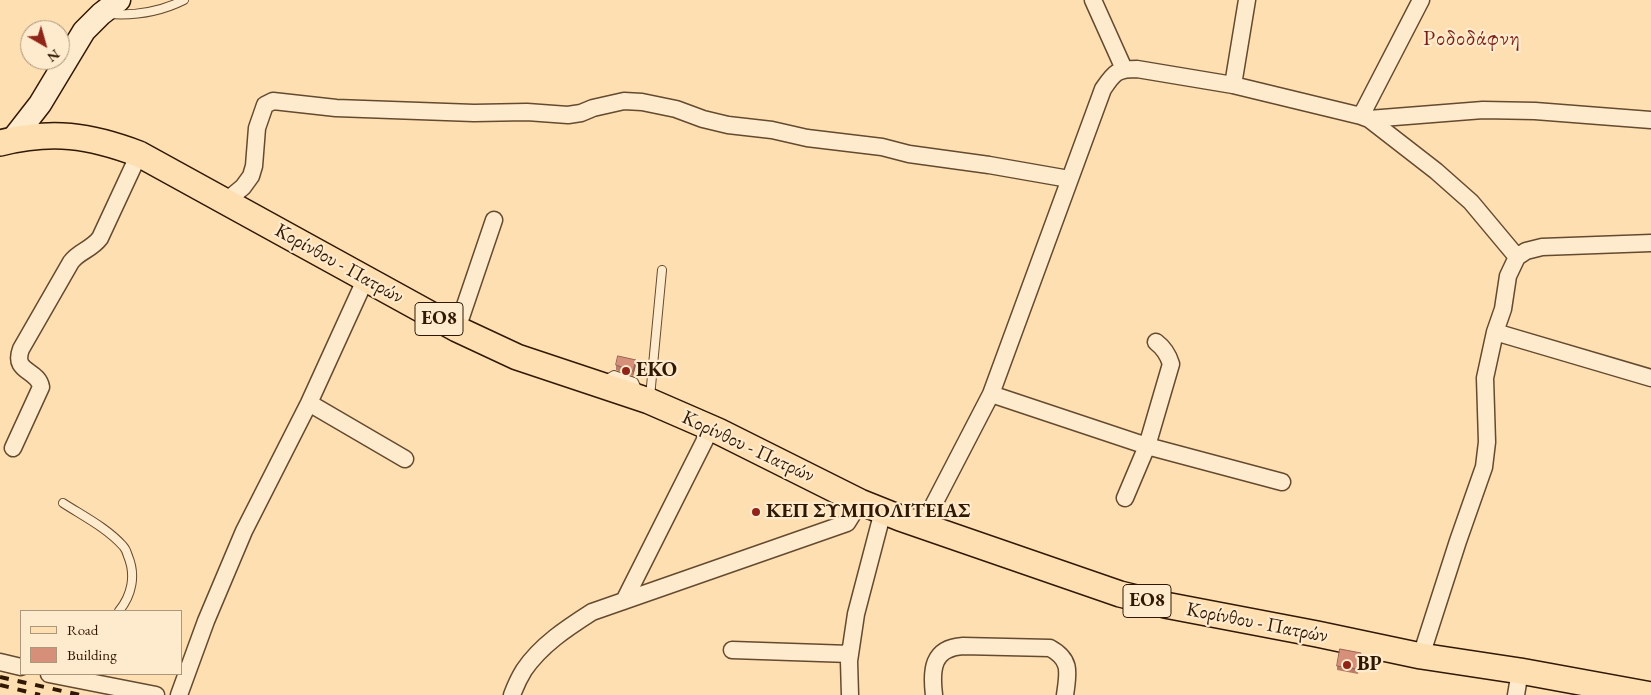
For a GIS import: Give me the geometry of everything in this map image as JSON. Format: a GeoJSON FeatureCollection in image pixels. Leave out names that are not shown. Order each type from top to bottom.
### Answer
{"type":"FeatureCollection","features":[{"type":"Feature","properties":{"kind":"main road"},"geometry":{"type":"LineString","coordinates":[[6,142],[40,104],[84,31],[101,14],[120,0]]}},
{"type":"Feature","properties":{"kind":"main road","name":"Κορίνθου - Πατρών"},"geometry":{"type":"LineString","coordinates":[[6,142],[45,135],[72,136],[102,141],[139,154],[457,329],[517,357],[645,400],[711,428],[860,502],[922,527],[1120,594],[1165,605],[1421,656],[1518,683],[1651,694]]}},
{"type":"Feature","properties":{"kind":"street"},"geometry":{"type":"LineString","coordinates":[[1093,0],[1124,69]]}},
{"type":"Feature","properties":{"kind":"street"},"geometry":{"type":"LineString","coordinates":[[1233,84],[1248,0]]}},
{"type":"Feature","properties":{"kind":"street"},"geometry":{"type":"LineString","coordinates":[[1365,117],[1421,0]]}},
{"type":"Feature","properties":{"kind":"street"},"geometry":{"type":"LineString","coordinates":[[922,527],[991,394],[1103,89],[1112,76],[1124,69],[1137,69],[1233,84],[1365,117],[1483,110],[1535,111],[1651,120]]}},
{"type":"Feature","properties":{"kind":"street"},"geometry":{"type":"LineString","coordinates":[[226,202],[243,187],[251,176],[254,166],[257,128],[265,105],[273,101],[336,108],[527,112],[568,115],[624,101],[642,102],[676,109],[703,119],[728,125],[772,130],[807,138],[863,144],[909,154],[1069,179]]}},
{"type":"Feature","properties":{"kind":"street"},"geometry":{"type":"LineString","coordinates":[[1365,117],[1436,171],[1470,202],[1517,257]]}},
{"type":"Feature","properties":{"kind":"street"},"geometry":{"type":"LineString","coordinates":[[13,448],[41,387],[38,378],[22,367],[19,361],[21,349],[71,262],[100,238],[139,154]]}},
{"type":"Feature","properties":{"kind":"street"},"geometry":{"type":"LineString","coordinates":[[457,329],[494,220]]}},
{"type":"Feature","properties":{"kind":"street"},"geometry":{"type":"LineString","coordinates":[[1421,656],[1458,540],[1484,467],[1488,424],[1485,403],[1485,378],[1495,332],[1503,309],[1508,276],[1517,257],[1526,251],[1542,247],[1651,243]]}},
{"type":"Feature","properties":{"kind":"street"},"geometry":{"type":"LineString","coordinates":[[179,695],[206,621],[244,531],[309,403],[366,278]]}},
{"type":"Feature","properties":{"kind":"street"},"geometry":{"type":"LineString","coordinates":[[1495,332],[1651,378]]}},
{"type":"Feature","properties":{"kind":"street"},"geometry":{"type":"LineString","coordinates":[[1124,498],[1147,446],[1171,364],[1163,347],[1156,342]]}},
{"type":"Feature","properties":{"kind":"street"},"geometry":{"type":"LineString","coordinates":[[991,394],[1147,446],[1282,482]]}},
{"type":"Feature","properties":{"kind":"street"},"geometry":{"type":"LineString","coordinates":[[309,403],[405,459]]}},
{"type":"Feature","properties":{"kind":"street"},"geometry":{"type":"LineString","coordinates":[[624,601],[711,428]]}},
{"type":"Feature","properties":{"kind":"street"},"geometry":{"type":"LineString","coordinates":[[512,695],[523,672],[535,655],[557,636],[592,612],[847,523],[860,502]]}},
{"type":"Feature","properties":{"kind":"street"},"geometry":{"type":"LineString","coordinates":[[850,695],[850,654],[856,614],[883,511]]}},
{"type":"Feature","properties":{"kind":"street"},"geometry":{"type":"LineString","coordinates":[[934,695],[932,674],[937,659],[954,646],[963,646],[1050,648],[1061,654],[1068,669],[1065,695]]}},
{"type":"Feature","properties":{"kind":"street"},"geometry":{"type":"LineString","coordinates":[[732,650],[850,654]]}},
{"type":"Feature","properties":{"kind":"street"},"geometry":{"type":"LineString","coordinates":[[0,662],[20,667]]}},
{"type":"Feature","properties":{"kind":"street"},"geometry":{"type":"LineString","coordinates":[[69,676],[156,695]]}},
{"type":"Feature","properties":{"kind":"lane"},"geometry":{"type":"LineString","coordinates":[[101,14],[125,15],[152,12],[184,0]]}},
{"type":"Feature","properties":{"kind":"lane"},"geometry":{"type":"LineString","coordinates":[[645,400],[662,270]]}},
{"type":"Feature","properties":{"kind":"lane"},"geometry":{"type":"LineString","coordinates":[[63,503],[104,530],[125,547],[132,564],[133,577],[130,590],[120,610]]}},
{"type":"Feature","properties":{"kind":"building"},"geometry":{"type":"Polygon","coordinates":[[[618,356],[636,360],[633,371],[616,365],[618,356]]]}},
{"type":"Feature","properties":{"kind":"building"},"geometry":{"type":"Polygon","coordinates":[[[1340,649],[1361,653],[1358,669],[1337,666],[1340,649]]]}},
{"type":"Feature","properties":{"kind":"railway"},"geometry":{"type":"LineString","coordinates":[[0,677],[80,695]]}},
{"type":"Feature","properties":{"kind":"railway"},"geometry":{"type":"LineString","coordinates":[[0,685],[40,695]]}},
{"type":"Feature","properties":{"kind":"place","name":"EKO"},"geometry":{"type":"Point","coordinates":[626,371]}},
{"type":"Feature","properties":{"kind":"place","name":"ΚΕΠ ΣΥΜΠΟΛΙΤΕΙΑΣ"},"geometry":{"type":"Point","coordinates":[756,512]}},
{"type":"Feature","properties":{"kind":"place","name":"BP"},"geometry":{"type":"Point","coordinates":[1347,665]}},
{"type":"Feature","properties":{"kind":"district","name":"Ροδοδάφνη"},"geometry":{"type":"Point","coordinates":[1472,39]}}]}
